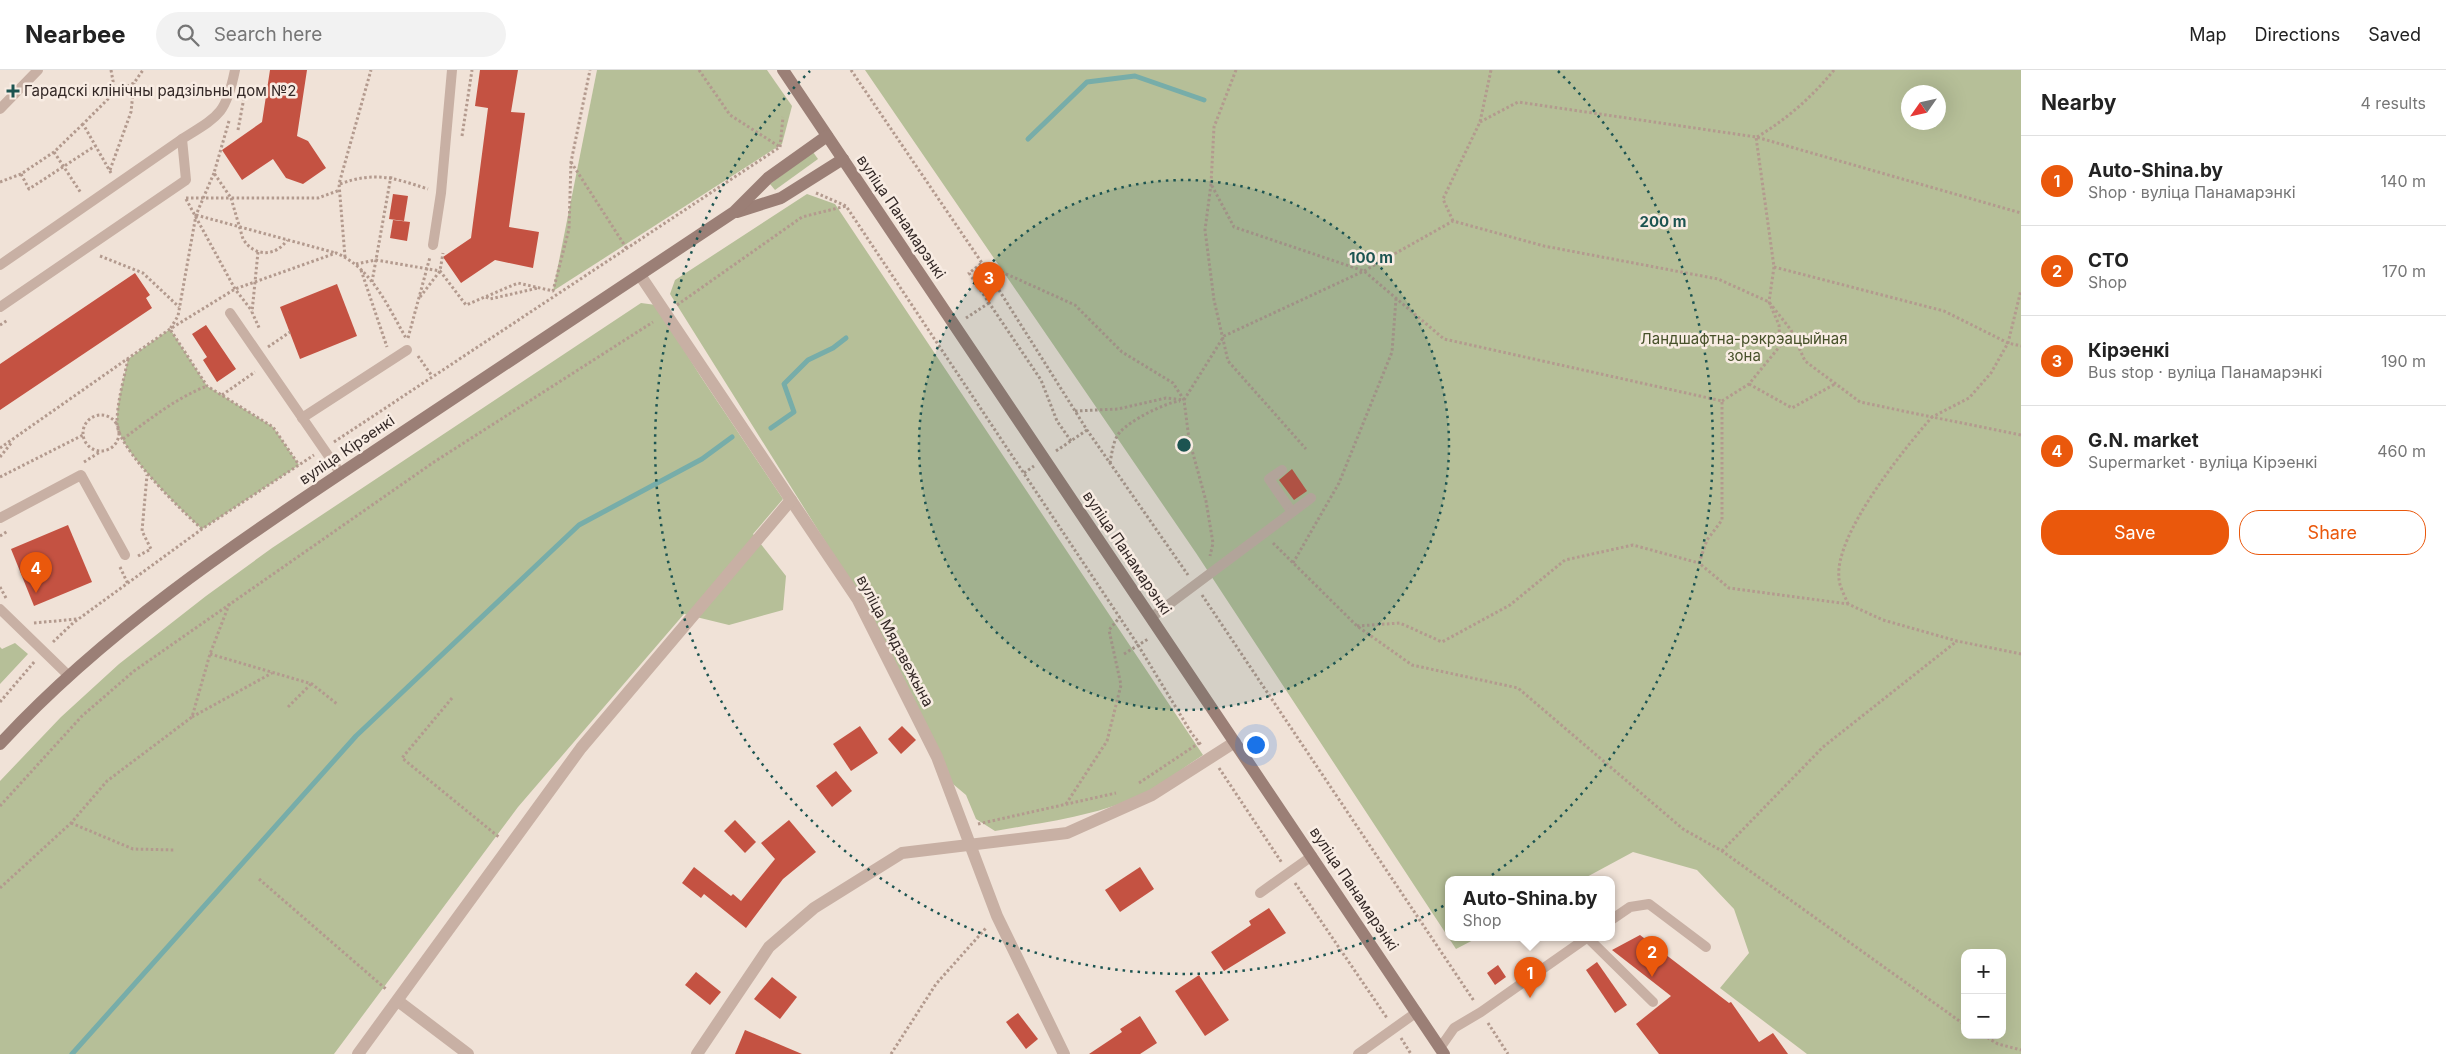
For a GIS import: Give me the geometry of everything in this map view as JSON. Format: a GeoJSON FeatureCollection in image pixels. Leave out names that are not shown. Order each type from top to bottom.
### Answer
{"type":"FeatureCollection","features":[{"type":"Feature","properties":{"kind":"main road","name":"вуліца Панамарэнкі"},"geometry":{"type":"LineString","coordinates":[[783,70],[1161,630],[1442,1051]]}},
{"type":"Feature","properties":{"kind":"main road","name":"вуліца Кірэенкі"},"geometry":{"type":"LineString","coordinates":[[0,744],[68,675],[161,597],[341,474],[734,212],[768,178],[827,136]]}},
{"type":"Feature","properties":{"kind":"main road","name":"вуліца Кірэенкі"},"geometry":{"type":"LineString","coordinates":[[734,212],[781,198],[843,159]]}},
{"type":"Feature","properties":{"kind":"street","name":"вуліца Мядзвежына"},"geometry":{"type":"LineString","coordinates":[[640,275],[858,600],[938,757],[969,845],[997,916],[1064,1054]]}},
{"type":"Feature","properties":{"kind":"street"},"geometry":{"type":"LineString","coordinates":[[358,1054],[581,748],[791,500]]}},
{"type":"Feature","properties":{"kind":"street"},"geometry":{"type":"LineString","coordinates":[[697,1054],[769,947],[814,908],[902,853],[1067,833],[1152,795],[1235,742]]}},
{"type":"Feature","properties":{"kind":"street"},"geometry":{"type":"LineString","coordinates":[[398,1001],[468,1054]]}},
{"type":"Feature","properties":{"kind":"lane"},"geometry":{"type":"LineString","coordinates":[[2,103],[38,70]]}},
{"type":"Feature","properties":{"kind":"lane"},"geometry":{"type":"LineString","coordinates":[[0,265],[117,182],[209,122],[221,111],[229,98],[235,70]]}},
{"type":"Feature","properties":{"kind":"lane"},"geometry":{"type":"LineString","coordinates":[[433,245],[452,70]]}},
{"type":"Feature","properties":{"kind":"lane"},"geometry":{"type":"LineString","coordinates":[[0,307],[186,180],[182,139]]}},
{"type":"Feature","properties":{"kind":"lane"},"geometry":{"type":"LineString","coordinates":[[230,313],[341,474]]}},
{"type":"Feature","properties":{"kind":"lane"},"geometry":{"type":"LineString","coordinates":[[302,418],[407,350]]}},
{"type":"Feature","properties":{"kind":"lane"},"geometry":{"type":"LineString","coordinates":[[1282,470],[1269,479],[1292,512]]}},
{"type":"Feature","properties":{"kind":"lane"},"geometry":{"type":"LineString","coordinates":[[0,518],[81,475],[129,558]]}},
{"type":"Feature","properties":{"kind":"lane"},"geometry":{"type":"LineString","coordinates":[[1152,617],[1311,498]]}},
{"type":"Feature","properties":{"kind":"lane"},"geometry":{"type":"LineString","coordinates":[[0,609],[68,675]]}},
{"type":"Feature","properties":{"kind":"lane"},"geometry":{"type":"LineString","coordinates":[[1260,893],[1312,856]]}},
{"type":"Feature","properties":{"kind":"lane"},"geometry":{"type":"LineString","coordinates":[[1615,917],[1630,907],[1649,904],[1706,947]]}},
{"type":"Feature","properties":{"kind":"lane"},"geometry":{"type":"LineString","coordinates":[[1442,1051],[1454,1028],[1481,1012],[1582,941]]}},
{"type":"Feature","properties":{"kind":"lane"},"geometry":{"type":"LineString","coordinates":[[1592,941],[1653,1002]]}},
{"type":"Feature","properties":{"kind":"lane"},"geometry":{"type":"LineString","coordinates":[[1358,1054],[1393,1027],[1417,1012]]}},
{"type":"Feature","properties":{"kind":"path"},"geometry":{"type":"LineString","coordinates":[[111,70],[115,92]]}},
{"type":"Feature","properties":{"kind":"path"},"geometry":{"type":"LineString","coordinates":[[103,192],[131,112],[134,83],[143,70]]}},
{"type":"Feature","properties":{"kind":"path"},"geometry":{"type":"LineString","coordinates":[[345,257],[339,184],[371,70]]}},
{"type":"Feature","properties":{"kind":"path"},"geometry":{"type":"LineString","coordinates":[[554,292],[569,229],[571,162],[590,70]]}},
{"type":"Feature","properties":{"kind":"path"},"geometry":{"type":"LineString","coordinates":[[699,70],[730,115],[780,147]]}},
{"type":"Feature","properties":{"kind":"path"},"geometry":{"type":"LineString","coordinates":[[851,70],[982,264],[1110,464],[1195,585],[1508,1054]]}},
{"type":"Feature","properties":{"kind":"path"},"geometry":{"type":"LineString","coordinates":[[1236,70],[1214,127],[1211,184],[1205,230],[1214,300],[1224,336],[1228,361],[1306,449]]}},
{"type":"Feature","properties":{"kind":"path"},"geometry":{"type":"LineString","coordinates":[[1453,221],[1443,199],[1480,122],[1491,70]]}},
{"type":"Feature","properties":{"kind":"path"},"geometry":{"type":"LineString","coordinates":[[1756,137],[1782,122],[1817,92],[1834,70]]}},
{"type":"Feature","properties":{"kind":"path"},"geometry":{"type":"LineString","coordinates":[[0,182],[21,174],[54,152],[115,92],[134,83]]}},
{"type":"Feature","properties":{"kind":"path"},"geometry":{"type":"LineString","coordinates":[[238,130],[246,89]]}},
{"type":"Feature","properties":{"kind":"path"},"geometry":{"type":"LineString","coordinates":[[1480,122],[1518,102],[1756,137],[2021,213]]}},
{"type":"Feature","properties":{"kind":"path"},"geometry":{"type":"LineString","coordinates":[[237,111],[242,108]]}},
{"type":"Feature","properties":{"kind":"path"},"geometry":{"type":"LineString","coordinates":[[224,118],[232,114],[214,172],[196,215],[178,316],[170,329],[207,386],[274,427],[299,465]]}},
{"type":"Feature","properties":{"kind":"path"},"geometry":{"type":"LineString","coordinates":[[780,147],[783,117]]}},
{"type":"Feature","properties":{"kind":"path"},"geometry":{"type":"LineString","coordinates":[[83,124],[117,182]]}},
{"type":"Feature","properties":{"kind":"path"},"geometry":{"type":"LineString","coordinates":[[1211,184],[1234,227],[1364,271],[1444,339],[1722,401],[1749,384],[1780,346],[1779,325],[1769,302],[1774,267],[1756,137]]}},
{"type":"Feature","properties":{"kind":"path"},"geometry":{"type":"LineString","coordinates":[[21,174],[30,188],[95,146]]}},
{"type":"Feature","properties":{"kind":"path"},"geometry":{"type":"LineString","coordinates":[[0,702],[43,652],[78,619],[202,529],[554,292],[627,249],[780,147]]}},
{"type":"Feature","properties":{"kind":"path"},"geometry":{"type":"LineString","coordinates":[[54,152],[88,202]]}},
{"type":"Feature","properties":{"kind":"path"},"geometry":{"type":"LineString","coordinates":[[571,162],[627,249]]}},
{"type":"Feature","properties":{"kind":"path"},"geometry":{"type":"LineString","coordinates":[[214,172],[231,198],[247,244],[258,252],[272,252],[279,249],[287,240]]}},
{"type":"Feature","properties":{"kind":"path"},"geometry":{"type":"LineString","coordinates":[[339,184],[357,177],[391,176],[440,193]]}},
{"type":"Feature","properties":{"kind":"path"},"geometry":{"type":"LineString","coordinates":[[372,282],[391,176]]}},
{"type":"Feature","properties":{"kind":"path"},"geometry":{"type":"LineString","coordinates":[[186,198],[318,198],[340,190]]}},
{"type":"Feature","properties":{"kind":"path"},"geometry":{"type":"LineString","coordinates":[[186,198],[189,191]]}},
{"type":"Feature","properties":{"kind":"path"},"geometry":{"type":"LineString","coordinates":[[814,192],[846,206],[1120,617],[1199,743],[1212,758],[1412,1054]]}},
{"type":"Feature","properties":{"kind":"path"},"geometry":{"type":"LineString","coordinates":[[186,198],[235,290],[252,312],[262,337]]}},
{"type":"Feature","properties":{"kind":"path"},"geometry":{"type":"LineString","coordinates":[[0,806],[82,716],[134,671],[230,602],[434,462],[666,313],[802,217],[846,206]]}},
{"type":"Feature","properties":{"kind":"path"},"geometry":{"type":"LineString","coordinates":[[196,215],[336,253]]}},
{"type":"Feature","properties":{"kind":"path"},"geometry":{"type":"LineString","coordinates":[[1110,464],[1113,446],[1119,432],[1147,414],[1174,402],[1184,400],[1224,336],[1364,271],[1453,221],[1544,246],[1718,279],[1769,302],[1791,330],[1806,362],[1860,402],[2021,435]]}},
{"type":"Feature","properties":{"kind":"path"},"geometry":{"type":"LineString","coordinates":[[407,340],[433,245]]}},
{"type":"Feature","properties":{"kind":"path"},"geometry":{"type":"LineString","coordinates":[[252,312],[258,252]]}},
{"type":"Feature","properties":{"kind":"path"},"geometry":{"type":"LineString","coordinates":[[100,256],[142,273],[179,307]]}},
{"type":"Feature","properties":{"kind":"path"},"geometry":{"type":"LineString","coordinates":[[356,264],[376,260],[440,271],[466,305],[518,284],[554,292]]}},
{"type":"Feature","properties":{"kind":"path"},"geometry":{"type":"LineString","coordinates":[[982,264],[968,273],[1041,380],[1057,421],[1071,441]]}},
{"type":"Feature","properties":{"kind":"path"},"geometry":{"type":"LineString","coordinates":[[982,264],[1075,304],[1122,352],[1173,383],[1184,400],[1189,439],[1206,500],[1213,542],[1206,577]]}},
{"type":"Feature","properties":{"kind":"path"},"geometry":{"type":"LineString","coordinates":[[1774,267],[1944,311],[2008,343],[2021,346]]}},
{"type":"Feature","properties":{"kind":"path"},"geometry":{"type":"LineString","coordinates":[[361,268],[388,350]]}},
{"type":"Feature","properties":{"kind":"path"},"geometry":{"type":"LineString","coordinates":[[420,297],[440,271]]}},
{"type":"Feature","properties":{"kind":"path"},"geometry":{"type":"LineString","coordinates":[[486,297],[490,299],[539,288]]}},
{"type":"Feature","properties":{"kind":"path"},"geometry":{"type":"LineString","coordinates":[[1848,604],[1839,578],[1842,556],[1856,519],[1908,445],[1932,418],[1969,398],[1991,373],[2008,343],[2021,290]]}},
{"type":"Feature","properties":{"kind":"path"},"geometry":{"type":"LineString","coordinates":[[1293,563],[1339,483],[1392,352],[1396,298]]}},
{"type":"Feature","properties":{"kind":"path"},"geometry":{"type":"LineString","coordinates":[[954,326],[989,302]]}},
{"type":"Feature","properties":{"kind":"path"},"geometry":{"type":"LineString","coordinates":[[268,347],[290,332]]}},
{"type":"Feature","properties":{"kind":"path"},"geometry":{"type":"LineString","coordinates":[[222,395],[276,358],[265,342]]}},
{"type":"Feature","properties":{"kind":"path"},"geometry":{"type":"LineString","coordinates":[[128,359],[116,424],[118,430],[147,474],[202,529]]}},
{"type":"Feature","properties":{"kind":"path"},"geometry":{"type":"LineString","coordinates":[[1749,384],[1792,408],[1835,384]]}},
{"type":"Feature","properties":{"kind":"path"},"geometry":{"type":"LineString","coordinates":[[123,439],[191,392],[207,386]]}},
{"type":"Feature","properties":{"kind":"path"},"geometry":{"type":"LineString","coordinates":[[1075,411],[1118,409],[1166,398],[1184,400]]}},
{"type":"Feature","properties":{"kind":"path"},"geometry":{"type":"LineString","coordinates":[[1699,563],[1707,540],[1722,520],[1722,401]]}},
{"type":"Feature","properties":{"kind":"path"},"geometry":{"type":"LineString","coordinates":[[0,477],[82,435],[86,423],[95,416],[107,416],[116,424]]}},
{"type":"Feature","properties":{"kind":"path"},"geometry":{"type":"LineString","coordinates":[[83,462],[115,444],[118,430]]}},
{"type":"Feature","properties":{"kind":"path"},"geometry":{"type":"LineString","coordinates":[[82,435],[90,448],[100,451]]}},
{"type":"Feature","properties":{"kind":"path"},"geometry":{"type":"LineString","coordinates":[[0,457],[16,438]]}},
{"type":"Feature","properties":{"kind":"path"},"geometry":{"type":"LineString","coordinates":[[128,584],[119,566],[129,558],[151,549],[142,531],[147,474]]}},
{"type":"Feature","properties":{"kind":"path"},"geometry":{"type":"LineString","coordinates":[[0,536],[16,526]]}},
{"type":"Feature","properties":{"kind":"path"},"geometry":{"type":"LineString","coordinates":[[1264,534],[1357,626],[1412,665],[1518,688],[1683,829],[1722,851],[1961,1022]]}},
{"type":"Feature","properties":{"kind":"path"},"geometry":{"type":"LineString","coordinates":[[1357,626],[1400,623],[1442,642],[1510,605],[1565,560],[1633,545],[1699,563],[1728,588],[1848,604],[1883,620],[1957,641],[2021,654]]}},
{"type":"Feature","properties":{"kind":"path"},"geometry":{"type":"LineString","coordinates":[[192,717],[210,654],[230,602]]}},
{"type":"Feature","properties":{"kind":"path"},"geometry":{"type":"LineString","coordinates":[[1066,804],[1107,742],[1121,685],[1109,630],[1120,617]]}},
{"type":"Feature","properties":{"kind":"path"},"geometry":{"type":"LineString","coordinates":[[32,623],[78,619]]}},
{"type":"Feature","properties":{"kind":"path"},"geometry":{"type":"LineString","coordinates":[[1124,654],[1161,630]]}},
{"type":"Feature","properties":{"kind":"path"},"geometry":{"type":"LineString","coordinates":[[1722,851],[1823,747],[1957,641]]}},
{"type":"Feature","properties":{"kind":"path"},"geometry":{"type":"LineString","coordinates":[[210,654],[312,684],[337,704]]}},
{"type":"Feature","properties":{"kind":"path"},"geometry":{"type":"LineString","coordinates":[[0,888],[71,823],[107,781],[192,717],[273,673]]}},
{"type":"Feature","properties":{"kind":"path"},"geometry":{"type":"LineString","coordinates":[[288,708],[312,684]]}},
{"type":"Feature","properties":{"kind":"path"},"geometry":{"type":"LineString","coordinates":[[452,698],[402,758],[509,846]]}},
{"type":"Feature","properties":{"kind":"path"},"geometry":{"type":"LineString","coordinates":[[1135,786],[1199,743]]}},
{"type":"Feature","properties":{"kind":"path"},"geometry":{"type":"LineString","coordinates":[[963,828],[1118,793]]}},
{"type":"Feature","properties":{"kind":"path"},"geometry":{"type":"LineString","coordinates":[[71,823],[133,849],[175,850]]}},
{"type":"Feature","properties":{"kind":"path"},"geometry":{"type":"LineString","coordinates":[[259,879],[398,1001]]}},
{"type":"Feature","properties":{"kind":"path"},"geometry":{"type":"LineString","coordinates":[[891,1054],[936,984],[997,916]]}},
{"type":"Feature","properties":{"kind":"path"},"geometry":{"type":"LineString","coordinates":[[1989,1039],[1998,1044],[2021,1050]]}},
{"type":"Feature","properties":{"kind":"green space"},"geometry":{"type":"Polygon","coordinates":[[[597,70],[767,70],[792,106],[782,144],[553,291],[597,70]]]}},
{"type":"Feature","properties":{"kind":"green space","name":"Ландшафтна-рэкрэацыйная зона"},"geometry":{"type":"Polygon","coordinates":[[[865,70],[2021,70],[2021,1054],[1807,1054],[1720,988],[1749,953],[1734,909],[1697,870],[1633,852],[1589,876],[1445,876],[1445,932],[1196,553],[865,70]]]}},
{"type":"Feature","properties":{"kind":"green space"},"geometry":{"type":"Polygon","coordinates":[[[813,152],[818,159],[775,190],[770,184],[813,152]]]}},
{"type":"Feature","properties":{"kind":"green space"},"geometry":{"type":"Polygon","coordinates":[[[807,194],[835,204],[1203,755],[1152,789],[1127,801],[1091,813],[995,831],[976,819],[966,795],[953,784],[860,597],[670,294],[675,280],[807,194]]]}},
{"type":"Feature","properties":{"kind":"green space"},"geometry":{"type":"Polygon","coordinates":[[[641,303],[656,305],[701,377],[783,499],[753,534],[786,576],[783,610],[729,625],[684,614],[518,807],[334,1054],[0,1054],[0,781],[61,717],[119,664],[206,596],[272,548],[641,303]]]}},
{"type":"Feature","properties":{"kind":"green space"},"geometry":{"type":"Polygon","coordinates":[[[170,329],[207,386],[273,427],[299,465],[202,529],[167,495],[139,463],[120,434],[117,423],[119,399],[128,359],[170,329]]]}},
{"type":"Feature","properties":{"kind":"green space"},"geometry":{"type":"Polygon","coordinates":[[[15,643],[28,654],[0,684],[0,647],[2,649],[15,643]]]}},
{"type":"Feature","properties":{"kind":"green space","name":"Ландшафтна-рэкрэацыйная зона"},"geometry":{"type":"Polygon","coordinates":[[[1451,941],[1471,941],[1456,949],[1451,941]]]}},
{"type":"Feature","properties":{"kind":"building"},"geometry":{"type":"Polygon","coordinates":[[[270,70],[307,70],[297,136],[308,141],[326,168],[303,184],[286,178],[273,159],[242,180],[222,150],[262,122],[270,70]]]}},
{"type":"Feature","properties":{"kind":"building"},"geometry":{"type":"Polygon","coordinates":[[[480,70],[518,70],[511,112],[525,113],[509,227],[539,232],[533,268],[495,260],[461,283],[443,257],[471,238],[488,108],[475,106],[480,70]]]}},
{"type":"Feature","properties":{"kind":"building"},"geometry":{"type":"Polygon","coordinates":[[[393,194],[408,196],[404,221],[389,219],[393,194]]]}},
{"type":"Feature","properties":{"kind":"building"},"geometry":{"type":"Polygon","coordinates":[[[393,220],[410,222],[407,241],[390,238],[393,220]]]}},
{"type":"Feature","properties":{"kind":"building"},"geometry":{"type":"Polygon","coordinates":[[[135,273],[150,295],[146,298],[152,308],[0,410],[0,364],[135,273]]]}},
{"type":"Feature","properties":{"kind":"building"},"geometry":{"type":"Polygon","coordinates":[[[337,284],[357,336],[300,359],[280,307],[337,284]]]}},
{"type":"Feature","properties":{"kind":"building"},"geometry":{"type":"Polygon","coordinates":[[[206,325],[236,369],[217,382],[203,360],[207,357],[192,334],[206,325]]]}},
{"type":"Feature","properties":{"kind":"building"},"geometry":{"type":"Polygon","coordinates":[[[1292,469],[1307,491],[1294,500],[1279,480],[1292,469]]]}},
{"type":"Feature","properties":{"kind":"building"},"geometry":{"type":"Polygon","coordinates":[[[68,525],[92,582],[34,606],[11,549],[68,525]]]}},
{"type":"Feature","properties":{"kind":"building"},"geometry":{"type":"Polygon","coordinates":[[[860,726],[878,753],[851,771],[833,744],[860,726]]]}},
{"type":"Feature","properties":{"kind":"building"},"geometry":{"type":"Polygon","coordinates":[[[902,726],[916,740],[901,754],[888,739],[902,726]]]}},
{"type":"Feature","properties":{"kind":"building"},"geometry":{"type":"Polygon","coordinates":[[[836,771],[852,791],[832,807],[816,786],[836,771]]]}},
{"type":"Feature","properties":{"kind":"building"},"geometry":{"type":"Polygon","coordinates":[[[735,820],[756,842],[745,853],[724,831],[735,820]]]}},
{"type":"Feature","properties":{"kind":"building"},"geometry":{"type":"Polygon","coordinates":[[[789,820],[816,852],[783,879],[746,928],[704,894],[701,898],[682,883],[694,867],[731,896],[733,894],[741,901],[775,859],[761,843],[789,820]]]}},
{"type":"Feature","properties":{"kind":"building"},"geometry":{"type":"Polygon","coordinates":[[[1140,867],[1154,889],[1120,912],[1105,890],[1140,867]]]}},
{"type":"Feature","properties":{"kind":"building"},"geometry":{"type":"Polygon","coordinates":[[[1269,908],[1286,933],[1224,971],[1211,952],[1251,925],[1249,921],[1269,908]]]}},
{"type":"Feature","properties":{"kind":"building"},"geometry":{"type":"Polygon","coordinates":[[[1640,935],[1729,1003],[1731,1002],[1759,1042],[1773,1033],[1788,1054],[1659,1054],[1636,1024],[1671,996],[1612,950],[1640,935]]]}},
{"type":"Feature","properties":{"kind":"building"},"geometry":{"type":"Polygon","coordinates":[[[1597,962],[1627,1005],[1615,1013],[1586,970],[1597,962]]]}},
{"type":"Feature","properties":{"kind":"building"},"geometry":{"type":"Polygon","coordinates":[[[1498,965],[1506,977],[1495,985],[1487,973],[1498,965]]]}},
{"type":"Feature","properties":{"kind":"building"},"geometry":{"type":"Polygon","coordinates":[[[696,972],[721,992],[710,1005],[685,985],[696,972]]]}},
{"type":"Feature","properties":{"kind":"building"},"geometry":{"type":"Polygon","coordinates":[[[1199,975],[1229,1020],[1205,1036],[1175,991],[1199,975]]]}},
{"type":"Feature","properties":{"kind":"building"},"geometry":{"type":"Polygon","coordinates":[[[772,977],[797,997],[780,1019],[754,999],[772,977]]]}},
{"type":"Feature","properties":{"kind":"building"},"geometry":{"type":"Polygon","coordinates":[[[1018,1013],[1038,1039],[1026,1049],[1006,1022],[1018,1013]]]}},
{"type":"Feature","properties":{"kind":"building"},"geometry":{"type":"Polygon","coordinates":[[[1140,1016],[1157,1043],[1140,1054],[1089,1054],[1122,1032],[1120,1029],[1140,1016]]]}},
{"type":"Feature","properties":{"kind":"building"},"geometry":{"type":"Polygon","coordinates":[[[745,1030],[757,1035],[802,1054],[735,1054],[745,1030]]]}},
{"type":"Feature","properties":{"kind":"waterway"},"geometry":{"type":"LineString","coordinates":[[1028,139],[1087,82],[1135,76],[1204,100]]}},
{"type":"Feature","properties":{"kind":"waterway"},"geometry":{"type":"LineString","coordinates":[[771,428],[794,412],[784,384],[808,360],[833,348],[846,338]]}},
{"type":"Feature","properties":{"kind":"waterway"},"geometry":{"type":"LineString","coordinates":[[72,1054],[356,736],[579,525],[702,459],[732,437]]}},
{"type":"Feature","properties":{"kind":"place","name":"Гарадскі клінічны радзільны дом №2"},"geometry":{"type":"Point","coordinates":[13,91]}},
{"type":"Feature","properties":{"kind":"place","name":"Кірэенкі"},"geometry":{"type":"Point","coordinates":[989,303]}},
{"type":"Feature","properties":{"kind":"place","name":"G.N. market"},"geometry":{"type":"Point","coordinates":[36,593]}},
{"type":"Feature","properties":{"kind":"place","name":"СТО"},"geometry":{"type":"Point","coordinates":[1652,977]}},
{"type":"Feature","properties":{"kind":"place","name":"Auto-Shina.by"},"geometry":{"type":"Point","coordinates":[1530,998]}}]}
